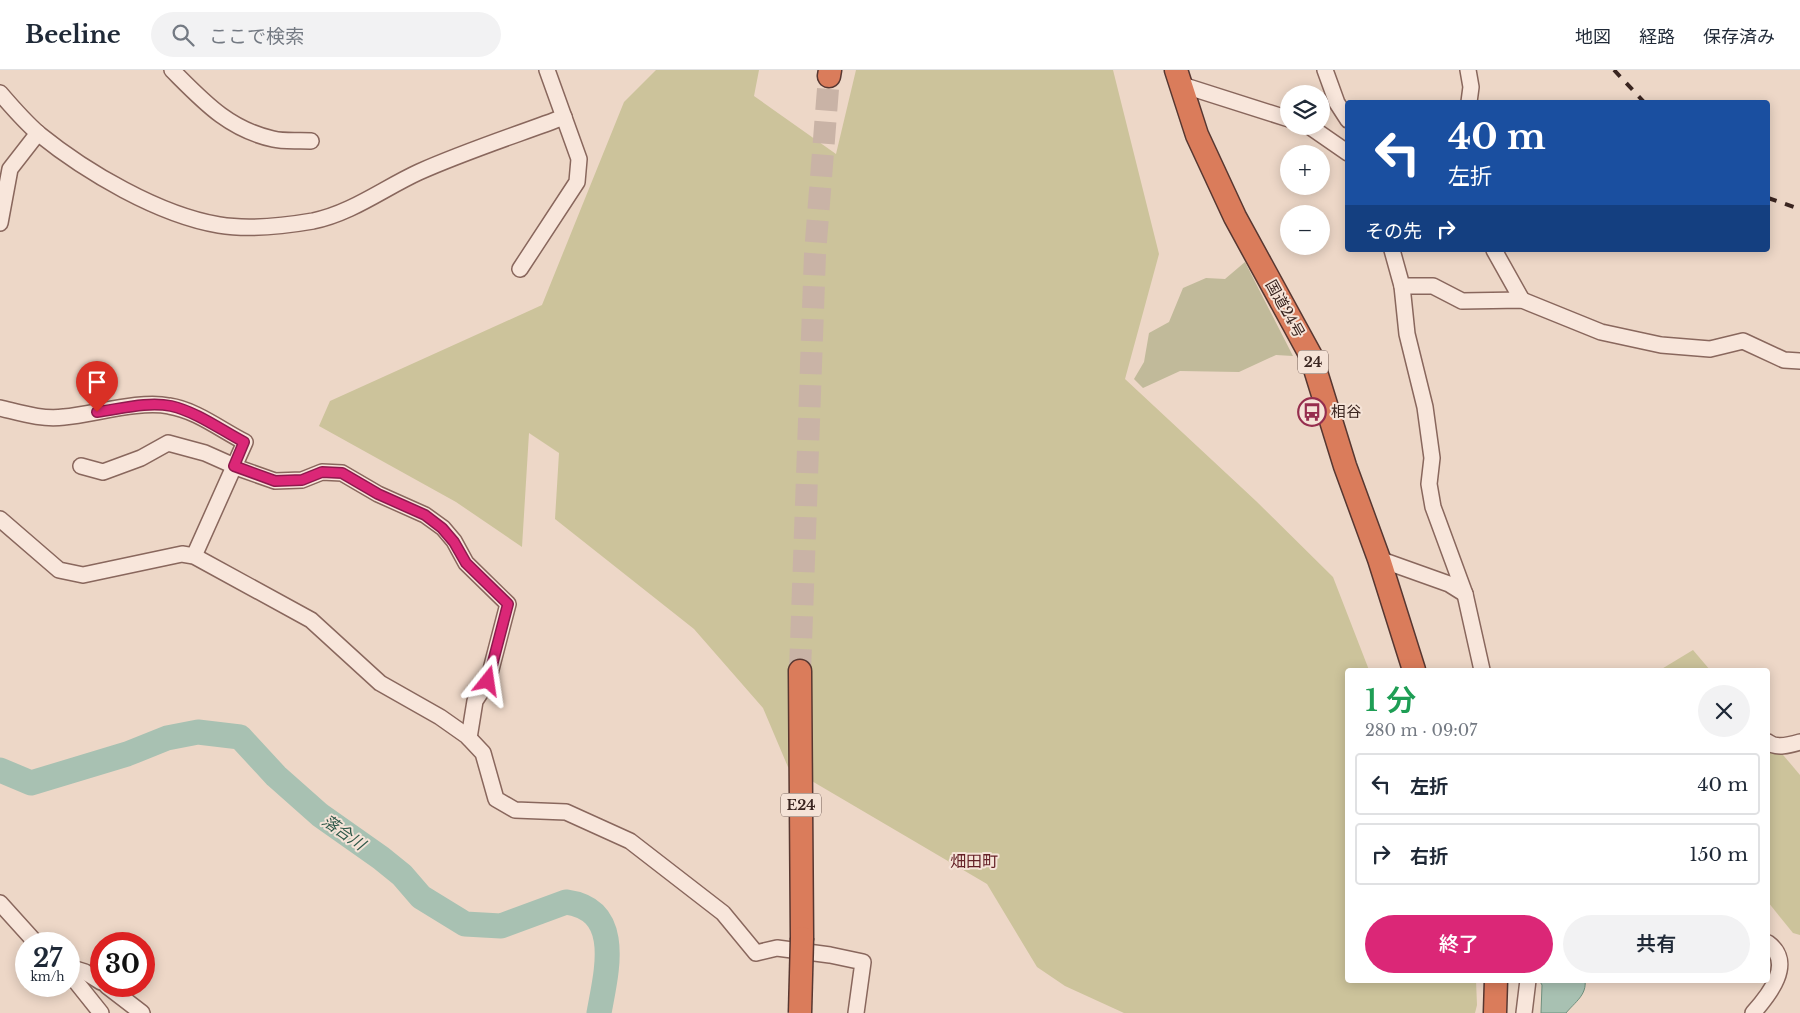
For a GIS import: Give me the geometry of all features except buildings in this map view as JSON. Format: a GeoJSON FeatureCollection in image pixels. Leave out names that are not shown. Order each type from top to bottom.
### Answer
{"type":"FeatureCollection","features":[{"type":"Feature","properties":{"kind":"highway","name":"国道24号"},"geometry":{"type":"LineString","coordinates":[[1177,77],[1196,135],[1235,217],[1311,356],[1345,466],[1379,559],[1413,668]]}},
{"type":"Feature","properties":{"kind":"highway","name":"E24"},"geometry":{"type":"LineString","coordinates":[[800,671],[802,938],[800,1013]]}},
{"type":"Feature","properties":{"kind":"highway"},"geometry":{"type":"LineString","coordinates":[[1495,1013],[1496,983]]}},
{"type":"Feature","properties":{"kind":"street"},"geometry":{"type":"LineString","coordinates":[[172,70],[214,111],[241,129],[274,139],[311,141]]}},
{"type":"Feature","properties":{"kind":"street"},"geometry":{"type":"LineString","coordinates":[[520,269],[577,182],[579,159],[547,70]]}},
{"type":"Feature","properties":{"kind":"street"},"geometry":{"type":"LineString","coordinates":[[1325,70],[1337,103],[1345,115]]}},
{"type":"Feature","properties":{"kind":"street"},"geometry":{"type":"LineString","coordinates":[[1468,70],[1471,88],[1469,100]]}},
{"type":"Feature","properties":{"kind":"street"},"geometry":{"type":"LineString","coordinates":[[1177,77],[1280,116]]}},
{"type":"Feature","properties":{"kind":"street"},"geometry":{"type":"LineString","coordinates":[[0,93],[38,133],[86,168],[158,206],[190,219],[221,226],[255,226],[314,220],[343,212],[419,172],[564,117]]}},
{"type":"Feature","properties":{"kind":"street"},"geometry":{"type":"LineString","coordinates":[[0,223],[10,168],[38,133]]}},
{"type":"Feature","properties":{"kind":"street"},"geometry":{"type":"LineString","coordinates":[[1322,135],[1345,151]]}},
{"type":"Feature","properties":{"kind":"street"},"geometry":{"type":"LineString","coordinates":[[1393,252],[1402,286],[1407,334],[1425,407],[1432,458],[1429,484],[1433,508],[1465,594],[1482,668]]}},
{"type":"Feature","properties":{"kind":"street"},"geometry":{"type":"LineString","coordinates":[[1495,252],[1522,300]]}},
{"type":"Feature","properties":{"kind":"street"},"geometry":{"type":"LineString","coordinates":[[1402,286],[1433,286],[1462,301],[1522,300],[1601,332],[1661,345],[1710,349],[1743,341],[1784,360],[1800,361]]}},
{"type":"Feature","properties":{"kind":"street"},"geometry":{"type":"LineString","coordinates":[[0,408],[45,418],[63,418],[148,405],[169,405],[187,411],[244,442],[194,556]]}},
{"type":"Feature","properties":{"kind":"street"},"geometry":{"type":"LineString","coordinates":[[81,466],[103,472],[141,458],[168,443],[205,453],[275,481],[302,480],[322,472],[342,473],[378,494],[425,515],[442,528],[454,542],[466,563],[508,604],[488,681],[475,700],[469,738]]}},
{"type":"Feature","properties":{"kind":"street"},"geometry":{"type":"LineString","coordinates":[[0,519],[59,570],[83,575],[182,554],[194,556],[311,620],[380,683],[440,717],[469,738],[483,753],[496,799],[515,810],[566,812],[630,842],[723,913],[756,954],[777,948],[830,955],[863,962],[856,1013]]}},
{"type":"Feature","properties":{"kind":"street"},"geometry":{"type":"LineString","coordinates":[[1379,559],[1449,584],[1465,594]]}},
{"type":"Feature","properties":{"kind":"street"},"geometry":{"type":"LineString","coordinates":[[1770,744],[1788,746],[1800,742]]}},
{"type":"Feature","properties":{"kind":"street"},"geometry":{"type":"LineString","coordinates":[[0,903],[26,932]]}},
{"type":"Feature","properties":{"kind":"street"},"geometry":{"type":"LineString","coordinates":[[1753,1013],[1777,980],[1781,964],[1774,948],[1770,945]]}},
{"type":"Feature","properties":{"kind":"street"},"geometry":{"type":"LineString","coordinates":[[1524,1013],[1528,983]]}},
{"type":"Feature","properties":{"kind":"street"},"geometry":{"type":"LineString","coordinates":[[80,987],[101,1013]]}},
{"type":"Feature","properties":{"kind":"street"},"geometry":{"type":"LineString","coordinates":[[121,997],[142,1013]]}},
{"type":"Feature","properties":{"kind":"shaded area"},"geometry":{"type":"Polygon","coordinates":[[[656,70],[759,70],[754,96],[836,154],[856,70],[1113,70],[1159,254],[1125,379],[1256,501],[1333,577],[1368,668],[1345,668],[1345,983],[1476,983],[1477,1005],[1475,1013],[1124,1013],[1065,986],[1037,967],[987,884],[788,767],[763,708],[694,629],[555,519],[559,453],[529,433],[522,547],[456,502],[319,426],[330,401],[542,305],[624,102],[656,70]]]}},
{"type":"Feature","properties":{"kind":"shaded area"},"geometry":{"type":"Polygon","coordinates":[[[1245,262],[1293,356],[1276,355],[1239,372],[1180,371],[1143,388],[1134,379],[1144,362],[1149,333],[1169,322],[1183,288],[1206,278],[1225,279],[1245,262]]]}},
{"type":"Feature","properties":{"kind":"shaded area"},"geometry":{"type":"Polygon","coordinates":[[[1693,650],[1708,668],[1663,668],[1693,650]]]}},
{"type":"Feature","properties":{"kind":"shaded area"},"geometry":{"type":"Polygon","coordinates":[[[1770,739],[1800,775],[1800,935],[1793,933],[1770,904],[1770,739]]]}},
{"type":"Feature","properties":{"kind":"shaded area"},"geometry":{"type":"Polygon","coordinates":[[[1541,983],[1585,983],[1580,998],[1566,1013],[1541,1013],[1541,983]]]}},
{"type":"Feature","properties":{"kind":"waterway","name":"落合川"},"geometry":{"type":"LineString","coordinates":[[0,770],[31,783],[127,754],[167,738],[198,732],[240,737],[276,776],[320,815],[402,875],[421,897],[465,924],[501,926],[566,902],[584,907],[597,917],[604,930],[607,945],[605,980],[599,1013]]}},
{"type":"Feature","properties":{"kind":"tunnel"},"geometry":{"type":"LineString","coordinates":[[800,671],[815,254],[829,76]]}},
{"type":"Feature","properties":{"kind":"railway"},"geometry":{"type":"LineString","coordinates":[[1614,70],[1642,100]]}},
{"type":"Feature","properties":{"kind":"railway"},"geometry":{"type":"LineString","coordinates":[[1770,199],[1800,209]]}},
{"type":"Feature","properties":{"kind":"place","name":"相谷"},"geometry":{"type":"Point","coordinates":[1312,412]}},
{"type":"Feature","properties":{"kind":"district","name":"畑田町"},"geometry":{"type":"Point","coordinates":[974,861]}},
{"type":"Feature","properties":{"kind":"route"},"geometry":{"type":"LineString","coordinates":[[97,412],[148,405],[169,405],[187,411],[244,442],[234,466],[275,481],[302,480],[322,472],[342,473],[378,494],[425,515],[442,528],[454,542],[466,563],[508,604],[488,681]]}}]}
